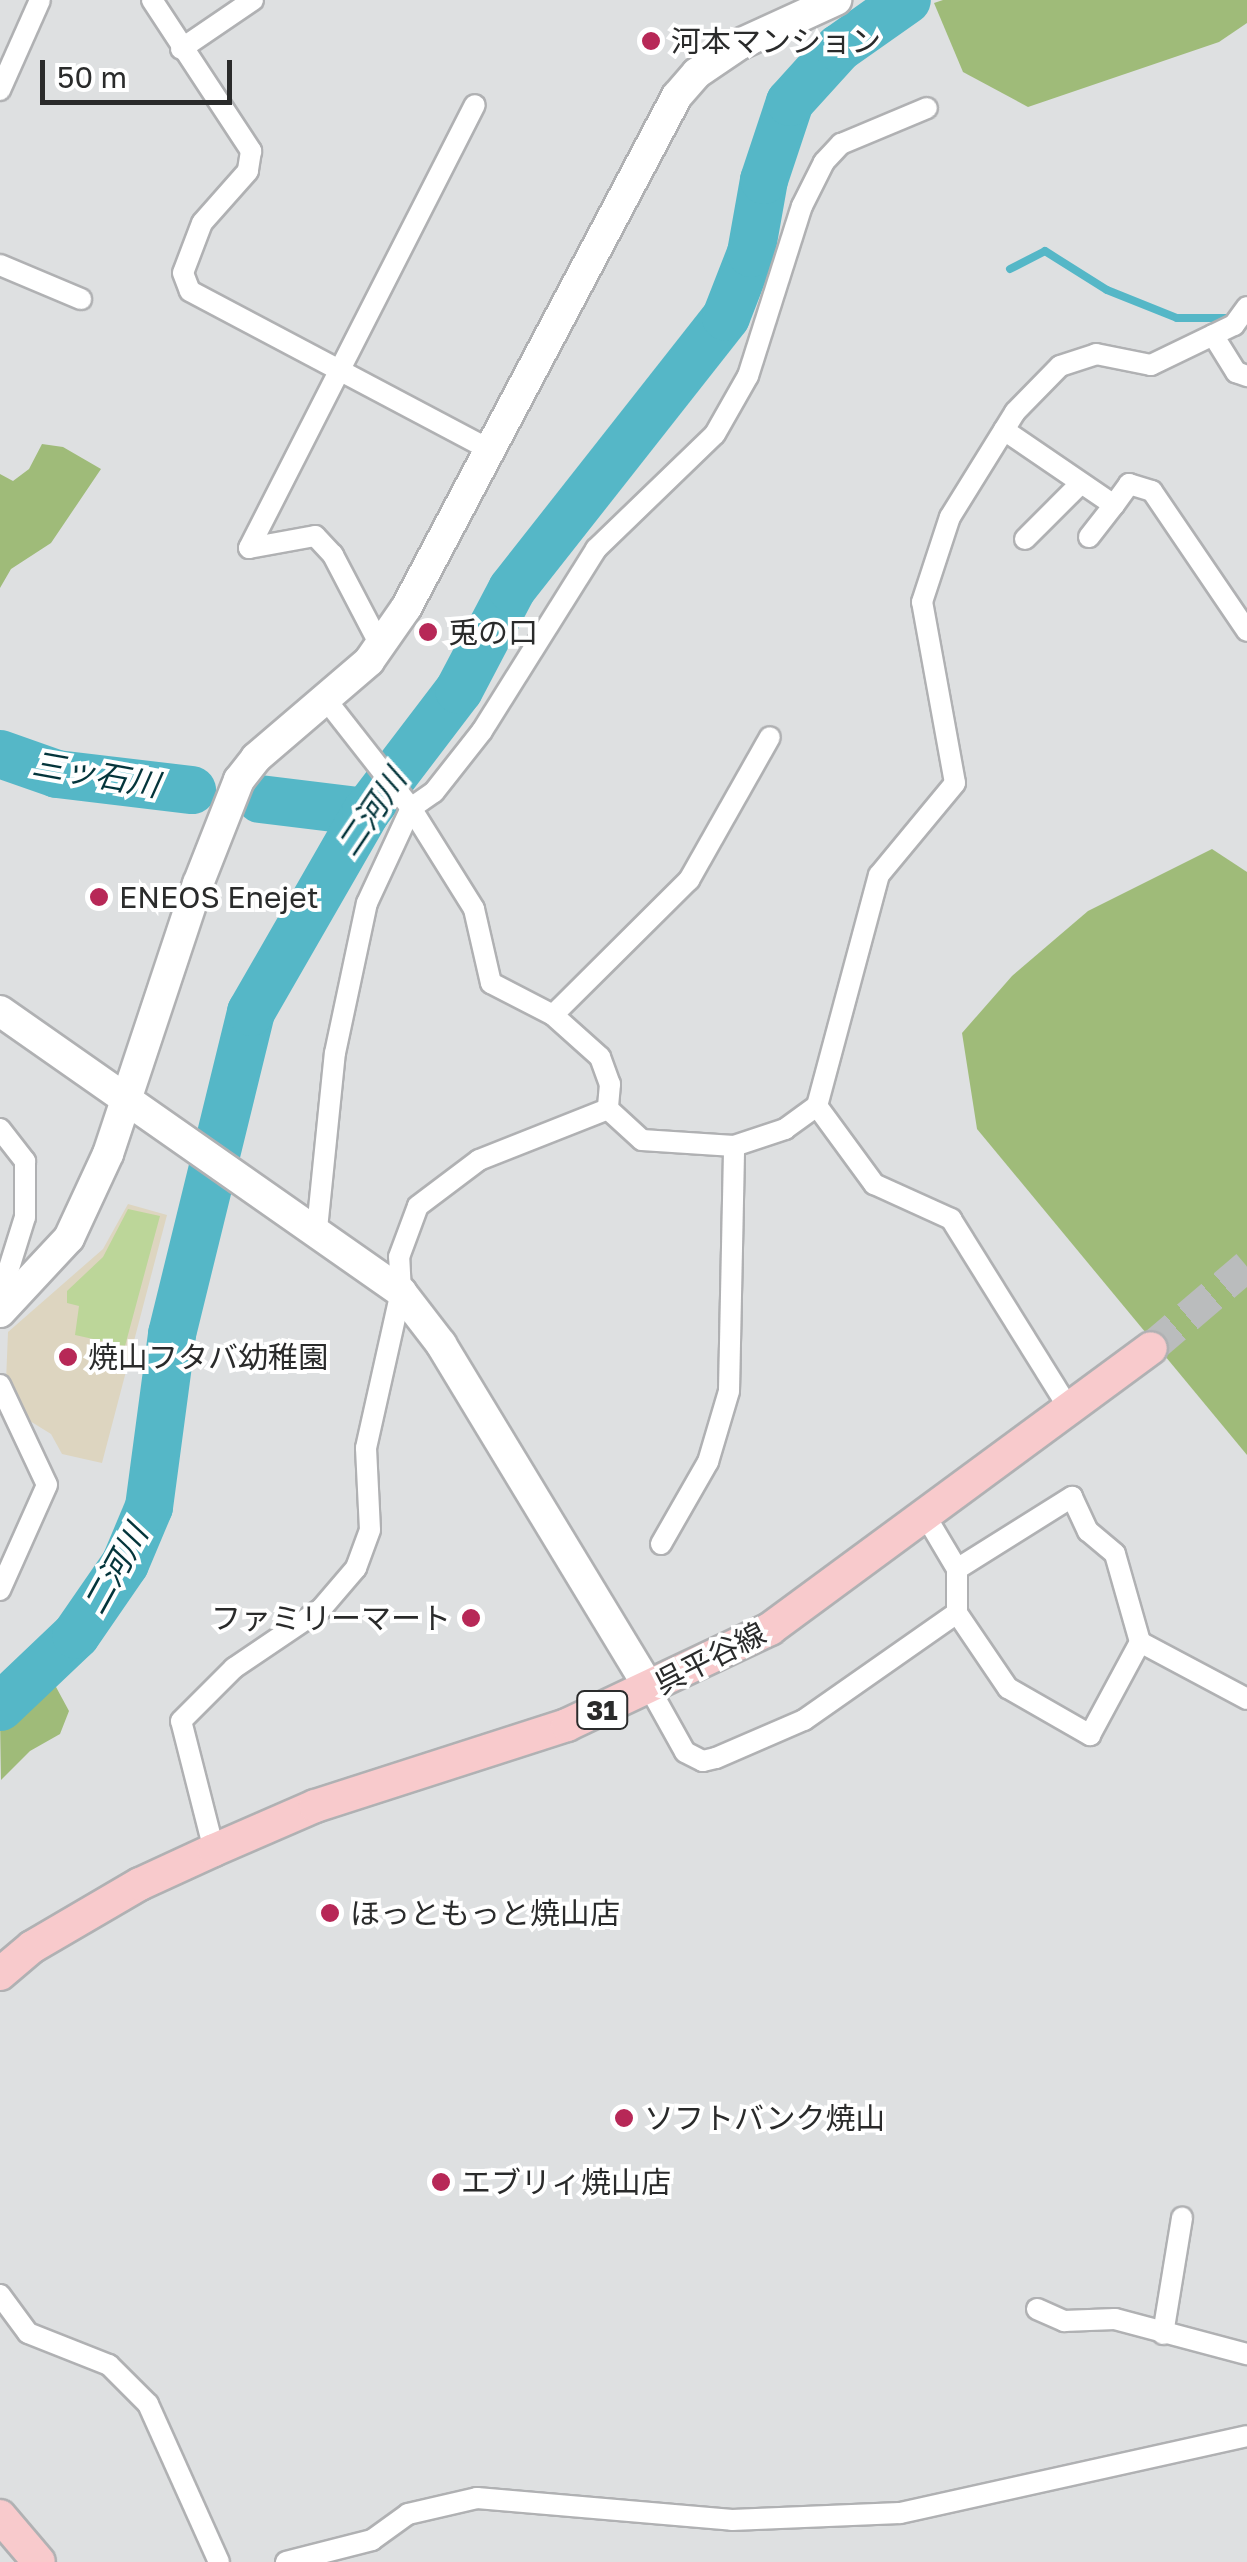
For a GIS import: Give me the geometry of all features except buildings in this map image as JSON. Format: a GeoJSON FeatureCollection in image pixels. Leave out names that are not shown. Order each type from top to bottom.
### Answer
{"type":"FeatureCollection","features":[{"type":"Feature","properties":{"kind":"main road","name":"呉平谷線"},"geometry":{"type":"LineString","coordinates":[[0,1974],[32,1947],[140,1884],[214,1850],[315,1806],[525,1740],[650,1689],[770,1629],[1151,1348]]}},
{"type":"Feature","properties":{"kind":"main road"},"geometry":{"type":"LineString","coordinates":[[0,2516],[39,2562]]}},
{"type":"Feature","properties":{"kind":"street"},"geometry":{"type":"LineString","coordinates":[[0,90],[40,0]]}},
{"type":"Feature","properties":{"kind":"street"},"geometry":{"type":"LineString","coordinates":[[152,0],[251,151],[248,171],[202,223],[182,273],[190,292],[338,366],[489,449]]}},
{"type":"Feature","properties":{"kind":"street"},"geometry":{"type":"LineString","coordinates":[[181,49],[254,0]]}},
{"type":"Feature","properties":{"kind":"street"},"geometry":{"type":"LineString","coordinates":[[0,1312],[69,1238],[128,1099],[230,796],[256,758],[335,710],[380,645],[677,96],[697,73],[740,44],[836,0]]}},
{"type":"Feature","properties":{"kind":"street"},"geometry":{"type":"LineString","coordinates":[[380,645],[333,555],[315,536],[249,548],[338,366],[475,105]]}},
{"type":"Feature","properties":{"kind":"street"},"geometry":{"type":"LineString","coordinates":[[307,1223],[335,1053],[366,903],[407,802],[434,792],[482,731],[596,549],[715,434],[748,376],[802,206],[824,162],[840,144],[927,108]]}},
{"type":"Feature","properties":{"kind":"street"},"geometry":{"type":"LineString","coordinates":[[0,265],[81,300]]}},
{"type":"Feature","properties":{"kind":"street"},"geometry":{"type":"LineString","coordinates":[[608,1108],[642,1140],[734,1146],[785,1128],[817,1106],[879,875],[955,783],[922,602],[950,517],[1004,430],[1060,366],[1096,354],[1152,365],[1234,325],[1247,307]]}},
{"type":"Feature","properties":{"kind":"street"},"geometry":{"type":"LineString","coordinates":[[1213,335],[1236,372],[1247,376]]}},
{"type":"Feature","properties":{"kind":"street"},"geometry":{"type":"LineString","coordinates":[[1004,430],[1114,505]]}},
{"type":"Feature","properties":{"kind":"street"},"geometry":{"type":"LineString","coordinates":[[1025,539],[1081,483]]}},
{"type":"Feature","properties":{"kind":"street"},"geometry":{"type":"LineString","coordinates":[[1090,537],[1129,484],[1152,491],[1247,631]]}},
{"type":"Feature","properties":{"kind":"street"},"geometry":{"type":"LineString","coordinates":[[335,710],[407,802],[474,909],[491,983],[553,1015],[600,1057],[610,1084],[608,1108]]}},
{"type":"Feature","properties":{"kind":"street"},"geometry":{"type":"LineString","coordinates":[[553,1015],[690,880],[701,850],[770,738]]}},
{"type":"Feature","properties":{"kind":"street"},"geometry":{"type":"LineString","coordinates":[[0,1011],[402,1292],[442,1344],[684,1752],[703,1761],[716,1758],[804,1720],[956,1614]]}},
{"type":"Feature","properties":{"kind":"street"},"geometry":{"type":"LineString","coordinates":[[817,1106],[874,1184],[951,1219],[1070,1410]]}},
{"type":"Feature","properties":{"kind":"street"},"geometry":{"type":"LineString","coordinates":[[214,1850],[181,1721],[234,1668],[322,1609],[356,1568],[370,1530],[366,1448],[402,1292],[399,1256],[418,1206],[479,1160],[608,1108]]}},
{"type":"Feature","properties":{"kind":"street"},"geometry":{"type":"LineString","coordinates":[[0,1129],[25,1161],[26,1217],[0,1297]]}},
{"type":"Feature","properties":{"kind":"street"},"geometry":{"type":"LineString","coordinates":[[662,1544],[708,1462],[729,1391],[734,1146]]}},
{"type":"Feature","properties":{"kind":"street"},"geometry":{"type":"LineString","coordinates":[[0,1385],[48,1485],[0,1590]]}},
{"type":"Feature","properties":{"kind":"street"},"geometry":{"type":"LineString","coordinates":[[926,1515],[957,1569],[956,1614],[1008,1688],[1090,1735],[1140,1642],[1116,1554],[1088,1531],[1072,1497],[957,1569]]}},
{"type":"Feature","properties":{"kind":"street"},"geometry":{"type":"LineString","coordinates":[[1140,1642],[1247,1699]]}},
{"type":"Feature","properties":{"kind":"street"},"geometry":{"type":"LineString","coordinates":[[1163,2334],[1182,2218]]}},
{"type":"Feature","properties":{"kind":"street"},"geometry":{"type":"LineString","coordinates":[[0,2295],[28,2333],[109,2365],[148,2404],[220,2562]]}},
{"type":"Feature","properties":{"kind":"street"},"geometry":{"type":"LineString","coordinates":[[1037,2308],[1064,2321],[1116,2319],[1247,2354]]}},
{"type":"Feature","properties":{"kind":"street"},"geometry":{"type":"LineString","coordinates":[[286,2562],[372,2540],[408,2514],[477,2498],[732,2520],[900,2512],[1247,2436]]}},
{"type":"Feature","properties":{"kind":"shaded area","name":"焼山フタバ幼稚園"},"geometry":{"type":"Polygon","coordinates":[[[128,1204],[167,1215],[102,1463],[62,1454],[51,1434],[17,1413],[6,1381],[8,1332],[103,1249],[128,1204]]]}},
{"type":"Feature","properties":{"kind":"green space"},"geometry":{"type":"Polygon","coordinates":[[[1247,0],[1247,23],[1219,42],[1028,107],[963,72],[934,3],[1247,0]]]}},
{"type":"Feature","properties":{"kind":"green space"},"geometry":{"type":"Polygon","coordinates":[[[42,444],[63,447],[101,469],[51,543],[11,569],[0,588],[0,474],[13,481],[29,469],[42,444]]]}},
{"type":"Feature","properties":{"kind":"green space"},"geometry":{"type":"Polygon","coordinates":[[[1212,849],[1247,872],[1247,1455],[977,1129],[962,1033],[1012,976],[1088,911],[1212,849]]]}},
{"type":"Feature","properties":{"kind":"green space"},"geometry":{"type":"Polygon","coordinates":[[[128,1209],[160,1216],[125,1346],[75,1335],[79,1306],[67,1303],[67,1291],[103,1257],[128,1209]]]}},
{"type":"Feature","properties":{"kind":"green space"},"geometry":{"type":"Polygon","coordinates":[[[49,1674],[69,1711],[60,1734],[30,1751],[1,1780],[0,1718],[49,1674]]]}},
{"type":"Feature","properties":{"kind":"waterway","name":"二河川"},"geometry":{"type":"LineString","coordinates":[[0,1707],[76,1635],[125,1564],[149,1507],[172,1334],[251,1012],[366,812],[459,690],[512,589],[726,317],[751,253],[764,180],[790,102],[839,48],[907,0]]}},
{"type":"Feature","properties":{"kind":"waterway"},"geometry":{"type":"LineString","coordinates":[[1010,269],[1045,251],[1107,290],[1177,318],[1230,318]]}},
{"type":"Feature","properties":{"kind":"waterway","name":"三ッ石川"},"geometry":{"type":"LineString","coordinates":[[0,754],[57,774],[192,790]]}},
{"type":"Feature","properties":{"kind":"waterway","name":"三ッ石川"},"geometry":{"type":"LineString","coordinates":[[260,799],[366,812]]}},
{"type":"Feature","properties":{"kind":"tunnel"},"geometry":{"type":"LineString","coordinates":[[1151,1348],[1247,1266]]}},
{"type":"Feature","properties":{"kind":"place","name":"河本マンション"},"geometry":{"type":"Point","coordinates":[651,41]}},
{"type":"Feature","properties":{"kind":"place","name":"兎の口"},"geometry":{"type":"Point","coordinates":[428,632]}},
{"type":"Feature","properties":{"kind":"place","name":"ENEOS Enejet"},"geometry":{"type":"Point","coordinates":[99,897]}},
{"type":"Feature","properties":{"kind":"place","name":"焼山フタバ幼稚園"},"geometry":{"type":"Point","coordinates":[68,1357]}},
{"type":"Feature","properties":{"kind":"place","name":"ファミリーマート"},"geometry":{"type":"Point","coordinates":[471,1618]}},
{"type":"Feature","properties":{"kind":"place","name":"ほっともっと焼山店"},"geometry":{"type":"Point","coordinates":[330,1913]}},
{"type":"Feature","properties":{"kind":"place","name":"ソフトバンク焼山"},"geometry":{"type":"Point","coordinates":[624,2118]}},
{"type":"Feature","properties":{"kind":"place","name":"エブリィ焼山店"},"geometry":{"type":"Point","coordinates":[441,2182]}}]}
